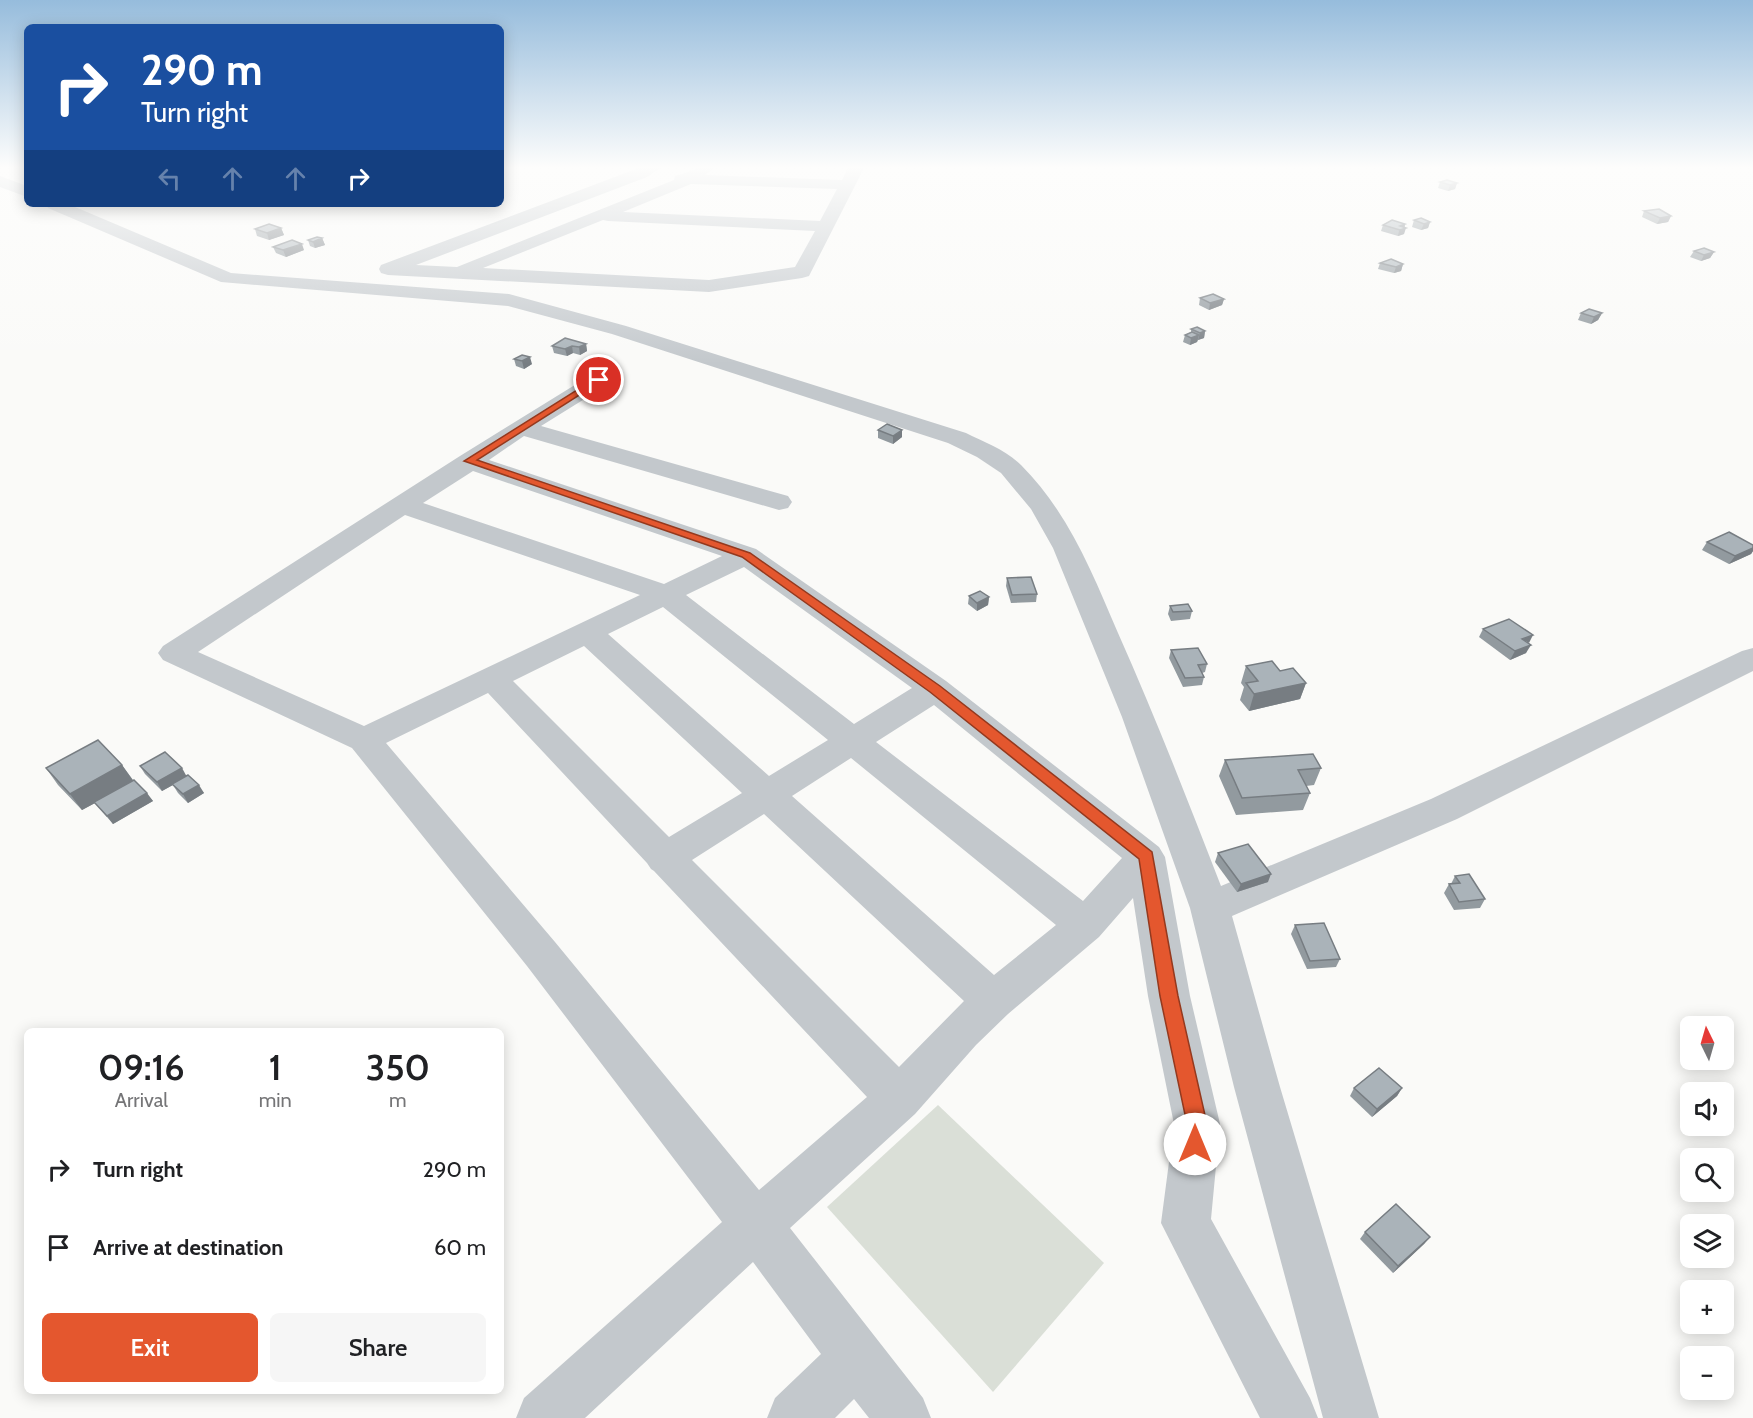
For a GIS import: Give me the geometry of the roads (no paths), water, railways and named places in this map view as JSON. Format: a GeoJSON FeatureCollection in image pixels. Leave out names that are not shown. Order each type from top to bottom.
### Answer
{"type":"FeatureCollection","features":[{"type":"Feature","properties":{"kind":"street"},"geometry":{"type":"LineString","coordinates":[[120,232],[228,278],[509,300],[620,330],[957,438],[986,452],[1010,468],[1043,506],[1067,548],[1139,717],[1210,908],[1257,1087],[1351,1418]]}},
{"type":"Feature","properties":{"kind":"street"},"geometry":{"type":"LineString","coordinates":[[345,286],[485,232]]}},
{"type":"Feature","properties":{"kind":"street"},"geometry":{"type":"LineString","coordinates":[[454,273],[557,232]]}},
{"type":"Feature","properties":{"kind":"street"},"geometry":{"type":"LineString","coordinates":[[388,269],[710,286],[802,273],[823,232]]}},
{"type":"Feature","properties":{"kind":"street"},"geometry":{"type":"LineString","coordinates":[[599,380],[520,428],[174,652],[364,740],[541,954],[756,1225],[903,1418]]}},
{"type":"Feature","properties":{"kind":"street"},"geometry":{"type":"LineString","coordinates":[[520,428],[779,502]]}},
{"type":"Feature","properties":{"kind":"street"},"geometry":{"type":"LineString","coordinates":[[469,461],[746,555],[935,689],[1146,857],[1169,996],[1197,1124],[1186,1223],[1290,1418]]}},
{"type":"Feature","properties":{"kind":"street"},"geometry":{"type":"LineString","coordinates":[[401,505],[666,594],[1085,924]]}},
{"type":"Feature","properties":{"kind":"street"},"geometry":{"type":"LineString","coordinates":[[364,740],[746,555]]}},
{"type":"Feature","properties":{"kind":"street"},"geometry":{"type":"LineString","coordinates":[[589,633],[993,1001]]}},
{"type":"Feature","properties":{"kind":"street"},"geometry":{"type":"LineString","coordinates":[[1210,908],[1444,809],[1753,658]]}},
{"type":"Feature","properties":{"kind":"street"},"geometry":{"type":"LineString","coordinates":[[492,678],[664,859],[899,1099]]}},
{"type":"Feature","properties":{"kind":"street"},"geometry":{"type":"LineString","coordinates":[[664,859],[935,689]]}},
{"type":"Feature","properties":{"kind":"street"},"geometry":{"type":"LineString","coordinates":[[544,1418],[756,1225],[899,1099],[961,1031],[993,1001],[1085,924],[1146,857]]}},
{"type":"Feature","properties":{"kind":"street"},"geometry":{"type":"LineString","coordinates":[[795,1418],[858,1357]]}}]}
